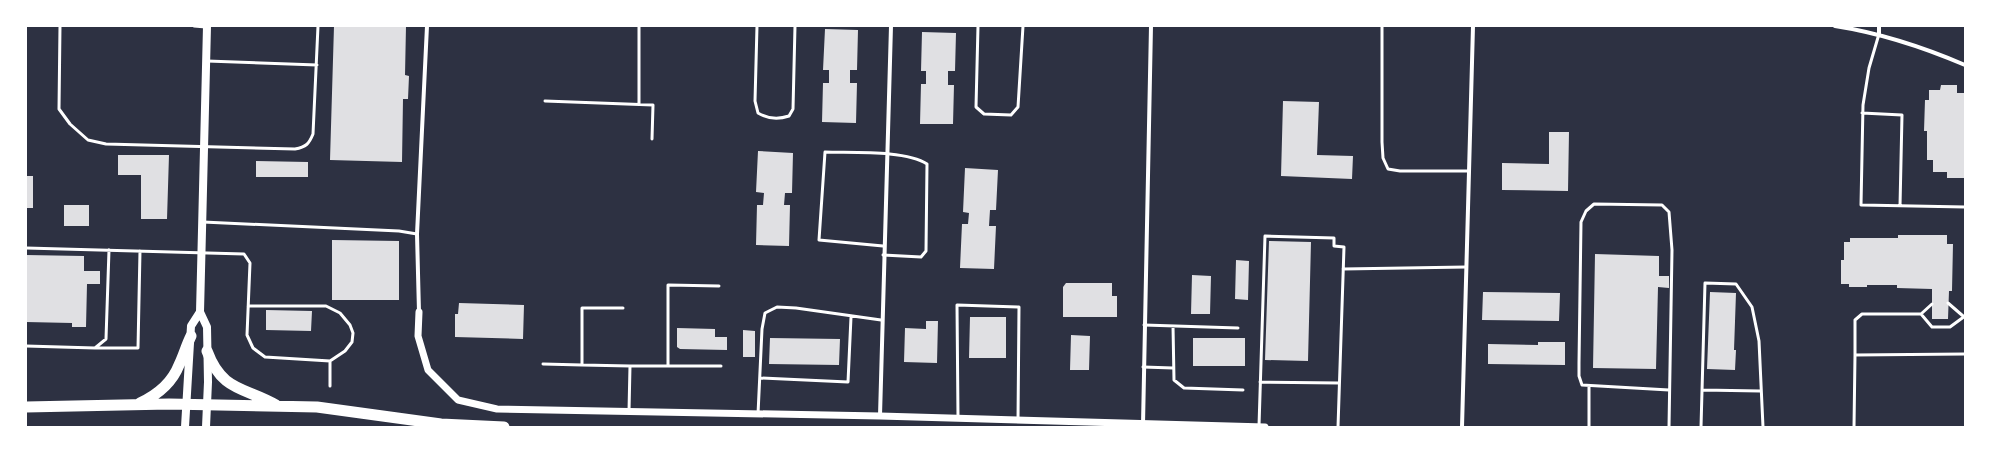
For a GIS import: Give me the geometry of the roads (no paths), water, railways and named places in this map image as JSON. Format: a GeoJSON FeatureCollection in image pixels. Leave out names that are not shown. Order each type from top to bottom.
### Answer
{"type":"FeatureCollection","features":[{"type":"Feature","properties":{"kind":"highway"},"geometry":{"type":"LineString","coordinates":[[138,404],[156,394],[171,379],[179,366],[184,348],[191,336]]}},
{"type":"Feature","properties":{"kind":"highway"},"geometry":{"type":"LineString","coordinates":[[208,351],[215,368],[229,383],[244,392],[265,399],[278,406]]}},
{"type":"Feature","properties":{"kind":"highway"},"geometry":{"type":"LineString","coordinates":[[26,407],[138,404],[278,406],[340,410],[441,424],[504,427]]}},
{"type":"Feature","properties":{"kind":"main road"},"geometry":{"type":"LineString","coordinates":[[206,427],[208,351],[207,327],[200,312],[207,26]]}},
{"type":"Feature","properties":{"kind":"main road"},"geometry":{"type":"LineString","coordinates":[[185,426],[191,326],[200,312]]}},
{"type":"Feature","properties":{"kind":"street"},"geometry":{"type":"LineString","coordinates":[[427,26],[417,234],[418,336],[428,370],[458,400],[497,409],[880,416],[1265,427]]}},
{"type":"Feature","properties":{"kind":"street"},"geometry":{"type":"LineString","coordinates":[[880,416],[881,320],[891,26]]}},
{"type":"Feature","properties":{"kind":"street"},"geometry":{"type":"LineString","coordinates":[[1143,424],[1151,26]]}},
{"type":"Feature","properties":{"kind":"street"},"geometry":{"type":"LineString","coordinates":[[1462,427],[1473,26]]}},
{"type":"Feature","properties":{"kind":"street"},"geometry":{"type":"LineString","coordinates":[[1834,26],[1879,34],[1927,49],[1965,65]]}},
{"type":"Feature","properties":{"kind":"street"},"geometry":{"type":"LineString","coordinates":[[1879,26],[1879,34]]}},
{"type":"Feature","properties":{"kind":"lane"},"geometry":{"type":"LineString","coordinates":[[60,26],[59,108],[70,124],[88,140],[106,144],[204,145],[295,149],[304,148],[310,144],[313,134],[318,26]]}},
{"type":"Feature","properties":{"kind":"lane"},"geometry":{"type":"LineString","coordinates":[[194,26],[207,26]]}},
{"type":"Feature","properties":{"kind":"lane"},"geometry":{"type":"LineString","coordinates":[[639,26],[639,104]]}},
{"type":"Feature","properties":{"kind":"lane"},"geometry":{"type":"LineString","coordinates":[[757,26],[755,101],[758,113],[766,118],[780,119],[789,116],[793,109],[795,26]]}},
{"type":"Feature","properties":{"kind":"lane"},"geometry":{"type":"LineString","coordinates":[[978,26],[976,107],[984,114],[1011,115],[1018,107],[1023,26]]}},
{"type":"Feature","properties":{"kind":"lane"},"geometry":{"type":"LineString","coordinates":[[1382,26],[1382,142],[1383,158],[1388,169],[1400,171],[1468,171]]}},
{"type":"Feature","properties":{"kind":"lane"},"geometry":{"type":"LineString","coordinates":[[1879,34],[1869,68],[1862,113],[1861,205],[1965,207]]}},
{"type":"Feature","properties":{"kind":"lane"},"geometry":{"type":"LineString","coordinates":[[206,61],[317,65]]}},
{"type":"Feature","properties":{"kind":"lane"},"geometry":{"type":"LineString","coordinates":[[545,101],[653,105],[652,139]]}},
{"type":"Feature","properties":{"kind":"lane"},"geometry":{"type":"LineString","coordinates":[[1862,113],[1902,115],[1900,206]]}},
{"type":"Feature","properties":{"kind":"lane"},"geometry":{"type":"LineString","coordinates":[[883,255],[921,257],[926,251],[927,164],[918,158],[887,154],[825,152],[819,240],[884,246]]}},
{"type":"Feature","properties":{"kind":"lane"},"geometry":{"type":"LineString","coordinates":[[1669,390],[1582,385],[1579,376],[1581,222],[1586,211],[1594,204],[1662,205],[1669,212],[1672,250],[1669,427]]}},
{"type":"Feature","properties":{"kind":"lane"},"geometry":{"type":"LineString","coordinates":[[203,222],[399,231],[417,234]]}},
{"type":"Feature","properties":{"kind":"lane"},"geometry":{"type":"LineString","coordinates":[[1259,427],[1265,236],[1334,238],[1334,246],[1344,247],[1338,427]]}},
{"type":"Feature","properties":{"kind":"lane"},"geometry":{"type":"LineString","coordinates":[[26,248],[244,254],[250,262],[248,306],[247,336],[253,348],[265,357],[330,361],[345,351],[352,342],[353,333],[350,325],[340,313],[326,306],[248,306]]}},
{"type":"Feature","properties":{"kind":"lane"},"geometry":{"type":"LineString","coordinates":[[95,348],[106,338],[109,250]]}},
{"type":"Feature","properties":{"kind":"lane"},"geometry":{"type":"LineString","coordinates":[[26,346],[138,348],[140,251]]}},
{"type":"Feature","properties":{"kind":"lane"},"geometry":{"type":"LineString","coordinates":[[1343,270],[1466,267]]}},
{"type":"Feature","properties":{"kind":"lane"},"geometry":{"type":"LineString","coordinates":[[1701,427],[1705,283],[1736,284],[1752,307],[1759,341],[1762,427]]}},
{"type":"Feature","properties":{"kind":"lane"},"geometry":{"type":"LineString","coordinates":[[668,366],[668,285],[719,286]]}},
{"type":"Feature","properties":{"kind":"lane"},"geometry":{"type":"LineString","coordinates":[[1921,314],[1932,327],[1950,327],[1964,316],[1948,303]]}},
{"type":"Feature","properties":{"kind":"lane"},"geometry":{"type":"LineString","coordinates":[[1854,427],[1855,320],[1862,314],[1921,314],[1932,304]]}},
{"type":"Feature","properties":{"kind":"lane"},"geometry":{"type":"LineString","coordinates":[[958,419],[957,305],[1019,307],[1018,420]]}},
{"type":"Feature","properties":{"kind":"lane"},"geometry":{"type":"LineString","coordinates":[[758,414],[762,330],[765,313],[777,307],[796,308],[851,317],[881,320]]}},
{"type":"Feature","properties":{"kind":"lane"},"geometry":{"type":"LineString","coordinates":[[582,365],[582,308],[623,308]]}},
{"type":"Feature","properties":{"kind":"lane"},"geometry":{"type":"LineString","coordinates":[[760,378],[848,382],[851,317]]}},
{"type":"Feature","properties":{"kind":"lane"},"geometry":{"type":"LineString","coordinates":[[1144,326],[1238,328]]}},
{"type":"Feature","properties":{"kind":"lane"},"geometry":{"type":"LineString","coordinates":[[1173,326],[1174,380],[1184,388],[1243,390]]}},
{"type":"Feature","properties":{"kind":"lane"},"geometry":{"type":"LineString","coordinates":[[1855,355],[1965,354]]}},
{"type":"Feature","properties":{"kind":"lane"},"geometry":{"type":"LineString","coordinates":[[330,361],[330,386]]}},
{"type":"Feature","properties":{"kind":"lane"},"geometry":{"type":"LineString","coordinates":[[543,364],[722,366]]}},
{"type":"Feature","properties":{"kind":"lane"},"geometry":{"type":"LineString","coordinates":[[628,411],[630,366]]}},
{"type":"Feature","properties":{"kind":"lane"},"geometry":{"type":"LineString","coordinates":[[1143,367],[1173,368]]}},
{"type":"Feature","properties":{"kind":"lane"},"geometry":{"type":"LineString","coordinates":[[1260,382],[1339,383]]}},
{"type":"Feature","properties":{"kind":"lane"},"geometry":{"type":"LineString","coordinates":[[1589,386],[1589,427]]}},
{"type":"Feature","properties":{"kind":"lane"},"geometry":{"type":"LineString","coordinates":[[1702,390],[1760,391]]}}]}
